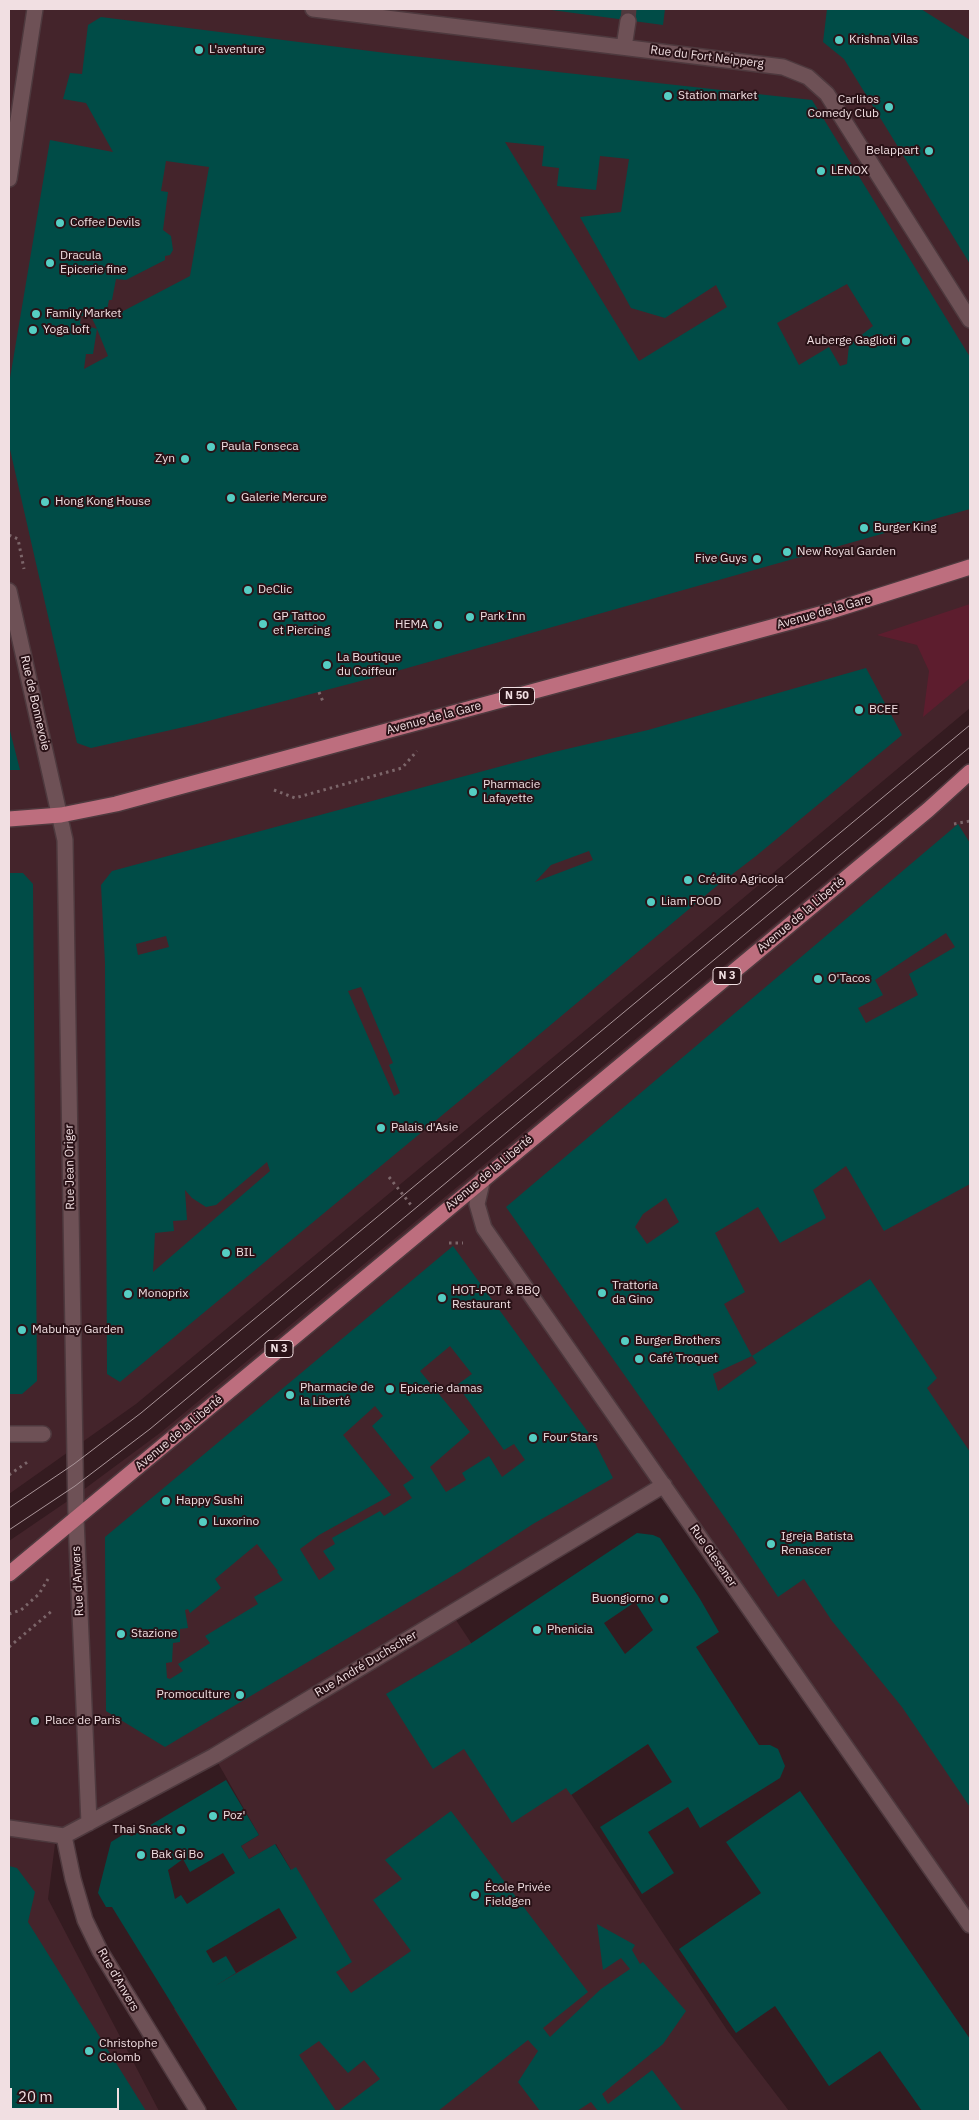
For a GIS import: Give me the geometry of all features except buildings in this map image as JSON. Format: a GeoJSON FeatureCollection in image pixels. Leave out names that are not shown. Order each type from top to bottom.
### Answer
{"type":"FeatureCollection","features":[{"type":"Feature","properties":{"kind":"main road","name":"Avenue de la Gare"},"geometry":{"type":"LineString","coordinates":[[9,819],[61,815],[116,804],[831,612],[970,567]]}},
{"type":"Feature","properties":{"kind":"main road","name":"Avenue de la Liberté"},"geometry":{"type":"LineString","coordinates":[[9,1574],[483,1178],[914,822],[970,772]]}},
{"type":"Feature","properties":{"kind":"street"},"geometry":{"type":"LineString","coordinates":[[9,178],[35,9]]}},
{"type":"Feature","properties":{"kind":"street","name":"Rue du Fort Neipperg"},"geometry":{"type":"LineString","coordinates":[[313,9],[783,67],[808,77],[827,94],[970,320]]}},
{"type":"Feature","properties":{"kind":"street"},"geometry":{"type":"LineString","coordinates":[[624,47],[628,21]]}},
{"type":"Feature","properties":{"kind":"street","name":"Rue de Bonnevoie"},"geometry":{"type":"LineString","coordinates":[[9,591],[61,815]]}},
{"type":"Feature","properties":{"kind":"street","name":"Rue Jean Origer"},"geometry":{"type":"LineString","coordinates":[[61,815],[66,862],[76,1519]]}},
{"type":"Feature","properties":{"kind":"street","name":"Rue Glesener"},"geometry":{"type":"LineString","coordinates":[[483,1178],[477,1204],[484,1228],[970,1926]]}},
{"type":"Feature","properties":{"kind":"street"},"geometry":{"type":"LineString","coordinates":[[9,1434],[43,1434]]}},
{"type":"Feature","properties":{"kind":"street","name":"Rue André Duchscher"},"geometry":{"type":"LineString","coordinates":[[64,1836],[214,1756],[664,1485]]}},
{"type":"Feature","properties":{"kind":"street","name":"Rue d'Anvers"},"geometry":{"type":"LineString","coordinates":[[76,1519],[89,1823]]}},
{"type":"Feature","properties":{"kind":"street"},"geometry":{"type":"LineString","coordinates":[[9,1828],[64,1836]]}},
{"type":"Feature","properties":{"kind":"street","name":"Rue d'Anvers"},"geometry":{"type":"LineString","coordinates":[[64,1836],[80,1904],[100,1951],[198,2111]]}},
{"type":"Feature","properties":{"kind":"path"},"geometry":{"type":"LineString","coordinates":[[318,692],[324,704]]}},
{"type":"Feature","properties":{"kind":"path"},"geometry":{"type":"LineString","coordinates":[[9,1647],[59,1605]]}},
{"type":"Feature","properties":{"kind":"shaded area"},"geometry":{"type":"Polygon","coordinates":[[[9,9],[970,9],[970,708],[136,1404],[9,1494],[9,9]]]}},
{"type":"Feature","properties":{"kind":"shaded area"},"geometry":{"type":"Polygon","coordinates":[[[970,604],[970,678],[923,717],[929,671],[917,645],[877,635],[970,604]]]}},
{"type":"Feature","properties":{"kind":"shaded area"},"geometry":{"type":"Polygon","coordinates":[[[969,763],[970,1925],[664,1485],[452,1614],[727,2030],[789,2111],[238,2111],[174,2009],[327,1920],[291,1870],[276,1844],[249,1859],[241,1846],[259,1835],[214,1756],[64,1836],[9,1828],[9,1541],[75,1496],[160,1433],[969,763]]]}},
{"type":"Feature","properties":{"kind":"shaded area"},"geometry":{"type":"Polygon","coordinates":[[[9,1836],[55,1844],[48,1899],[159,2111],[9,2111],[9,1836]]]}},
{"type":"Feature","properties":{"kind":"tunnel"},"geometry":{"type":"LineString","coordinates":[[628,21],[629,9]]}},
{"type":"Feature","properties":{"kind":"tram line"},"geometry":{"type":"LineString","coordinates":[[9,1508],[74,1464],[141,1413],[970,725]]}},
{"type":"Feature","properties":{"kind":"tram line"},"geometry":{"type":"LineString","coordinates":[[9,1530],[75,1486],[150,1429],[970,747]]}},
{"type":"Feature","properties":{"kind":"place","name":"Krishna Vilas"},"geometry":{"type":"Point","coordinates":[839,40]}},
{"type":"Feature","properties":{"kind":"place","name":"L'aventure"},"geometry":{"type":"Point","coordinates":[199,50]}},
{"type":"Feature","properties":{"kind":"place","name":"Station market"},"geometry":{"type":"Point","coordinates":[668,96]}},
{"type":"Feature","properties":{"kind":"place","name":"Carlitos Comedy Club"},"geometry":{"type":"Point","coordinates":[889,107]}},
{"type":"Feature","properties":{"kind":"place","name":"Belappart"},"geometry":{"type":"Point","coordinates":[929,151]}},
{"type":"Feature","properties":{"kind":"place","name":"LENOX"},"geometry":{"type":"Point","coordinates":[821,171]}},
{"type":"Feature","properties":{"kind":"place","name":"Coffee Devils"},"geometry":{"type":"Point","coordinates":[60,223]}},
{"type":"Feature","properties":{"kind":"place","name":"Dracula Epicerie fine"},"geometry":{"type":"Point","coordinates":[50,263]}},
{"type":"Feature","properties":{"kind":"place","name":"Family Market"},"geometry":{"type":"Point","coordinates":[36,314]}},
{"type":"Feature","properties":{"kind":"place","name":"Yoga loft"},"geometry":{"type":"Point","coordinates":[33,330]}},
{"type":"Feature","properties":{"kind":"place","name":"Auberge Gaglioti"},"geometry":{"type":"Point","coordinates":[906,341]}},
{"type":"Feature","properties":{"kind":"place","name":"Paula Fonseca"},"geometry":{"type":"Point","coordinates":[211,447]}},
{"type":"Feature","properties":{"kind":"place","name":"Zyn"},"geometry":{"type":"Point","coordinates":[185,459]}},
{"type":"Feature","properties":{"kind":"place","name":"Galerie Mercure"},"geometry":{"type":"Point","coordinates":[231,498]}},
{"type":"Feature","properties":{"kind":"place","name":"Hong Kong House"},"geometry":{"type":"Point","coordinates":[45,502]}},
{"type":"Feature","properties":{"kind":"place","name":"Burger King"},"geometry":{"type":"Point","coordinates":[864,528]}},
{"type":"Feature","properties":{"kind":"place","name":"New Royal Garden"},"geometry":{"type":"Point","coordinates":[787,552]}},
{"type":"Feature","properties":{"kind":"place","name":"Five Guys"},"geometry":{"type":"Point","coordinates":[757,559]}},
{"type":"Feature","properties":{"kind":"place","name":"DeClic"},"geometry":{"type":"Point","coordinates":[248,590]}},
{"type":"Feature","properties":{"kind":"place","name":"Park Inn"},"geometry":{"type":"Point","coordinates":[470,617]}},
{"type":"Feature","properties":{"kind":"place","name":"GP Tattoo et Piercing"},"geometry":{"type":"Point","coordinates":[263,624]}},
{"type":"Feature","properties":{"kind":"place","name":"HEMA"},"geometry":{"type":"Point","coordinates":[438,625]}},
{"type":"Feature","properties":{"kind":"place","name":"La Boutique du Coiffeur"},"geometry":{"type":"Point","coordinates":[327,665]}},
{"type":"Feature","properties":{"kind":"place","name":"BCEE"},"geometry":{"type":"Point","coordinates":[859,710]}},
{"type":"Feature","properties":{"kind":"place","name":"Pharmacie Lafayette"},"geometry":{"type":"Point","coordinates":[473,792]}},
{"type":"Feature","properties":{"kind":"place","name":"Crédito Agricola"},"geometry":{"type":"Point","coordinates":[688,880]}},
{"type":"Feature","properties":{"kind":"place","name":"Liam FOOD"},"geometry":{"type":"Point","coordinates":[651,902]}},
{"type":"Feature","properties":{"kind":"place","name":"O'Tacos"},"geometry":{"type":"Point","coordinates":[818,979]}},
{"type":"Feature","properties":{"kind":"place","name":"Palais d'Asie"},"geometry":{"type":"Point","coordinates":[381,1128]}},
{"type":"Feature","properties":{"kind":"place","name":"BIL"},"geometry":{"type":"Point","coordinates":[226,1253]}},
{"type":"Feature","properties":{"kind":"place","name":"Trattoria da Gino"},"geometry":{"type":"Point","coordinates":[602,1293]}},
{"type":"Feature","properties":{"kind":"place","name":"Monoprix"},"geometry":{"type":"Point","coordinates":[128,1294]}},
{"type":"Feature","properties":{"kind":"place","name":"HOT-POT & BBQ Restaurant"},"geometry":{"type":"Point","coordinates":[442,1298]}},
{"type":"Feature","properties":{"kind":"place","name":"Mabuhay Garden"},"geometry":{"type":"Point","coordinates":[22,1330]}},
{"type":"Feature","properties":{"kind":"place","name":"Burger Brothers"},"geometry":{"type":"Point","coordinates":[625,1341]}},
{"type":"Feature","properties":{"kind":"place","name":"Café Troquet"},"geometry":{"type":"Point","coordinates":[639,1359]}},
{"type":"Feature","properties":{"kind":"place","name":"Epicerie damas"},"geometry":{"type":"Point","coordinates":[390,1389]}},
{"type":"Feature","properties":{"kind":"place","name":"Pharmacie de la Liberté"},"geometry":{"type":"Point","coordinates":[290,1395]}},
{"type":"Feature","properties":{"kind":"place","name":"Four Stars"},"geometry":{"type":"Point","coordinates":[533,1438]}},
{"type":"Feature","properties":{"kind":"place","name":"Happy Sushi"},"geometry":{"type":"Point","coordinates":[166,1501]}},
{"type":"Feature","properties":{"kind":"place","name":"Luxorino"},"geometry":{"type":"Point","coordinates":[203,1522]}},
{"type":"Feature","properties":{"kind":"place","name":"Igreja Batista Renascer"},"geometry":{"type":"Point","coordinates":[771,1544]}},
{"type":"Feature","properties":{"kind":"place","name":"Buongiorno"},"geometry":{"type":"Point","coordinates":[664,1599]}},
{"type":"Feature","properties":{"kind":"place","name":"Phenicia"},"geometry":{"type":"Point","coordinates":[537,1630]}},
{"type":"Feature","properties":{"kind":"place","name":"Stazione"},"geometry":{"type":"Point","coordinates":[121,1634]}},
{"type":"Feature","properties":{"kind":"place","name":"Promoculture"},"geometry":{"type":"Point","coordinates":[240,1695]}},
{"type":"Feature","properties":{"kind":"place","name":"Place de Paris"},"geometry":{"type":"Point","coordinates":[35,1721]}},
{"type":"Feature","properties":{"kind":"place","name":"Poz'"},"geometry":{"type":"Point","coordinates":[213,1816]}},
{"type":"Feature","properties":{"kind":"place","name":"Thai Snack"},"geometry":{"type":"Point","coordinates":[181,1830]}},
{"type":"Feature","properties":{"kind":"place","name":"Bak Gi Bo"},"geometry":{"type":"Point","coordinates":[141,1855]}},
{"type":"Feature","properties":{"kind":"place","name":"École Privée Fieldgen"},"geometry":{"type":"Point","coordinates":[475,1895]}},
{"type":"Feature","properties":{"kind":"place","name":"Christophe Colomb"},"geometry":{"type":"Point","coordinates":[89,2051]}}]}
